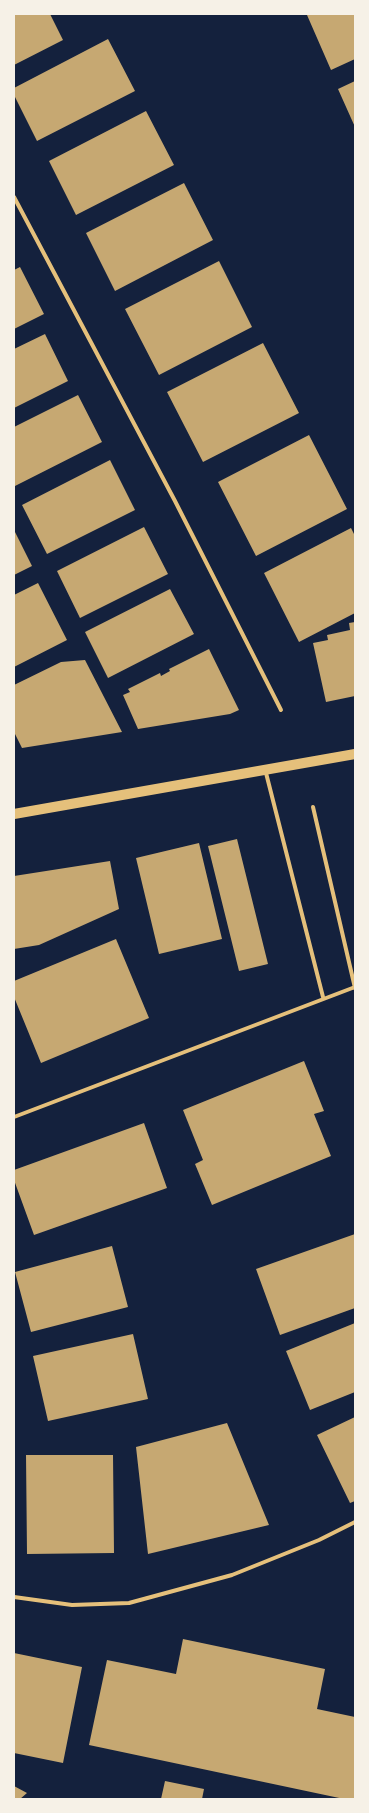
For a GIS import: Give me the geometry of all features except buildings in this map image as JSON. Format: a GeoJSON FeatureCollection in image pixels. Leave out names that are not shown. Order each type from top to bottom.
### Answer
{"type":"FeatureCollection","features":[{"type":"Feature","properties":{"kind":"main road"},"geometry":{"type":"LineString","coordinates":[[14,814],[355,754]]}},
{"type":"Feature","properties":{"kind":"street"},"geometry":{"type":"LineString","coordinates":[[14,197],[171,494],[281,710]]}},
{"type":"Feature","properties":{"kind":"street"},"geometry":{"type":"LineString","coordinates":[[265,769],[323,997]]}},
{"type":"Feature","properties":{"kind":"street"},"geometry":{"type":"LineString","coordinates":[[14,1117],[323,997],[355,987],[313,807]]}},
{"type":"Feature","properties":{"kind":"street"},"geometry":{"type":"LineString","coordinates":[[14,1597],[72,1605],[129,1603],[232,1575],[319,1540],[355,1522]]}}]}
